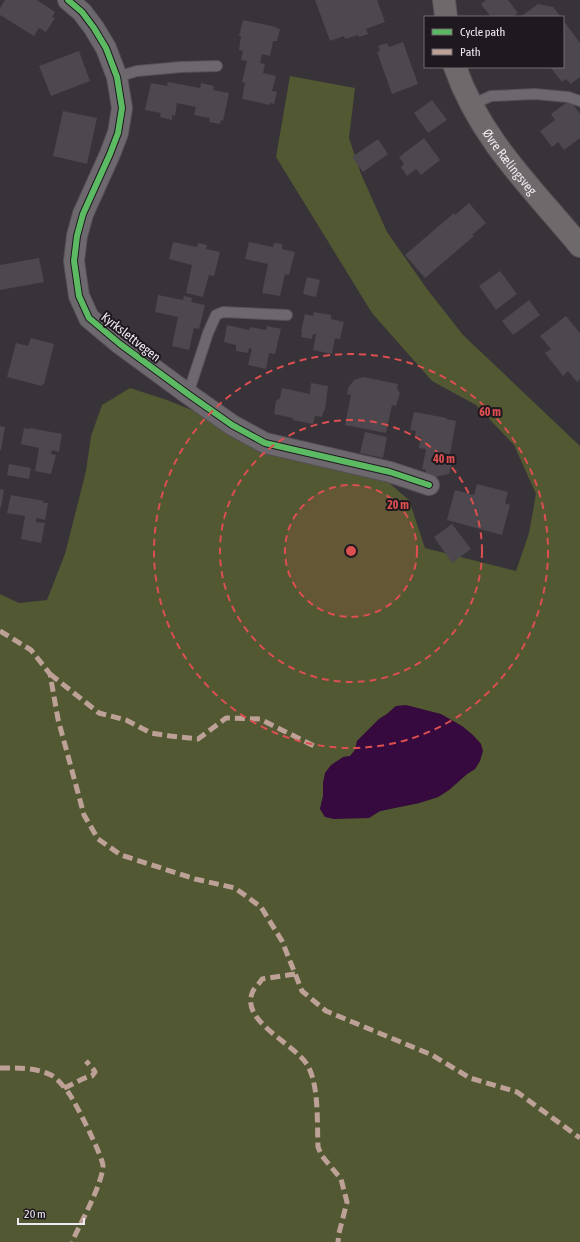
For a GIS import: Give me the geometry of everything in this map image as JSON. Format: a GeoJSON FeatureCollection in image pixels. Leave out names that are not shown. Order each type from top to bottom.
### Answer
{"type":"FeatureCollection","features":[{"type":"Feature","properties":{"kind":"main road"},"geometry":{"type":"LineString","coordinates":[[444,0],[446,16]]}},
{"type":"Feature","properties":{"kind":"main road","name":"Øvre Rælingsveg"},"geometry":{"type":"LineString","coordinates":[[455,68],[471,105],[502,154],[580,246]]}},
{"type":"Feature","properties":{"kind":"street","name":"Kyrkslettvegen"},"geometry":{"type":"LineString","coordinates":[[68,0],[82,12],[106,48],[117,77],[122,108],[118,133],[83,214],[77,236],[74,261],[79,296],[89,318],[120,344],[188,394],[232,425],[265,443],[390,472],[429,485]]}},
{"type":"Feature","properties":{"kind":"lane"},"geometry":{"type":"LineString","coordinates":[[117,77],[137,71],[181,67],[217,66]]}},
{"type":"Feature","properties":{"kind":"lane"},"geometry":{"type":"LineString","coordinates":[[471,105],[490,96],[535,94],[568,97],[580,102]]}},
{"type":"Feature","properties":{"kind":"lane"},"geometry":{"type":"LineString","coordinates":[[188,394],[208,333],[216,315],[223,312],[287,315]]}},
{"type":"Feature","properties":{"kind":"green space"},"geometry":{"type":"Polygon","coordinates":[[[290,76],[355,88],[349,138],[361,174],[387,232],[427,289],[463,335],[580,446],[580,1242],[0,1242],[0,594],[19,603],[47,600],[65,554],[86,471],[91,436],[102,405],[130,388],[167,400],[256,436],[381,476],[409,500],[425,548],[516,571],[529,533],[536,494],[514,445],[476,405],[432,381],[372,313],[276,157],[290,76]],[[396,706],[379,719],[357,741],[355,750],[350,756],[343,757],[323,783],[323,796],[320,809],[368,818],[380,811],[419,803],[438,797],[475,769],[481,744],[462,726],[396,706]]]}},
{"type":"Feature","properties":{"kind":"shaded area"},"geometry":{"type":"Polygon","coordinates":[[[406,705],[441,714],[462,726],[473,735],[481,744],[483,751],[480,761],[475,769],[438,797],[419,803],[380,811],[369,818],[334,819],[325,817],[320,809],[325,773],[331,765],[343,757],[350,756],[355,750],[357,741],[379,719],[396,706],[406,705]]]}},
{"type":"Feature","properties":{"kind":"building"},"geometry":{"type":"Polygon","coordinates":[[[5,0],[37,0],[55,12],[52,17],[55,18],[46,32],[39,28],[34,36],[0,15],[0,8],[5,0]]]}},
{"type":"Feature","properties":{"kind":"building"},"geometry":{"type":"Polygon","coordinates":[[[315,0],[377,0],[385,22],[366,29],[368,34],[345,39],[344,36],[330,41],[315,0]]]}},
{"type":"Feature","properties":{"kind":"building"},"geometry":{"type":"Polygon","coordinates":[[[486,0],[508,0],[518,13],[514,16],[490,16],[481,4],[486,0]]]}},
{"type":"Feature","properties":{"kind":"building"},"geometry":{"type":"Polygon","coordinates":[[[538,4],[553,7],[560,16],[521,16],[538,4]]]}},
{"type":"Feature","properties":{"kind":"building"},"geometry":{"type":"Polygon","coordinates":[[[243,20],[280,29],[277,41],[273,41],[270,56],[262,54],[260,63],[265,64],[263,73],[276,76],[272,91],[277,92],[274,104],[270,103],[270,105],[242,99],[245,83],[242,82],[247,61],[241,60],[243,51],[239,50],[241,36],[239,36],[243,20]]]}},
{"type":"Feature","properties":{"kind":"building"},"geometry":{"type":"Polygon","coordinates":[[[564,21],[580,43],[580,77],[571,84],[566,79],[562,82],[551,68],[564,68],[564,21]]]}},
{"type":"Feature","properties":{"kind":"building"},"geometry":{"type":"Polygon","coordinates":[[[403,42],[418,84],[392,94],[377,52],[380,51],[378,46],[387,43],[389,47],[403,42]]]}},
{"type":"Feature","properties":{"kind":"building"},"geometry":{"type":"Polygon","coordinates":[[[79,51],[90,81],[51,96],[39,66],[79,51]]]}},
{"type":"Feature","properties":{"kind":"building"},"geometry":{"type":"Polygon","coordinates":[[[168,82],[200,88],[201,83],[214,86],[213,90],[229,93],[223,121],[221,120],[220,124],[209,122],[210,118],[194,115],[196,107],[177,103],[175,116],[172,115],[172,120],[160,117],[161,113],[145,110],[151,83],[167,86],[168,82]]]}},
{"type":"Feature","properties":{"kind":"building"},"geometry":{"type":"Polygon","coordinates":[[[432,100],[447,120],[428,133],[414,113],[432,100]]]}},
{"type":"Feature","properties":{"kind":"building"},"geometry":{"type":"Polygon","coordinates":[[[570,100],[580,114],[580,138],[564,150],[558,142],[552,147],[540,131],[555,120],[551,114],[570,100]]]}},
{"type":"Feature","properties":{"kind":"building"},"geometry":{"type":"Polygon","coordinates":[[[63,111],[97,118],[87,164],[53,156],[63,111]]]}},
{"type":"Feature","properties":{"kind":"building"},"geometry":{"type":"Polygon","coordinates":[[[424,138],[440,160],[421,175],[416,169],[407,176],[401,167],[404,164],[399,157],[424,138]]]}},
{"type":"Feature","properties":{"kind":"building"},"geometry":{"type":"Polygon","coordinates":[[[378,139],[388,154],[363,172],[352,157],[378,139]]]}},
{"type":"Feature","properties":{"kind":"building"},"geometry":{"type":"Polygon","coordinates":[[[469,203],[486,223],[472,235],[474,236],[425,278],[405,255],[454,213],[455,215],[469,203]]]}},
{"type":"Feature","properties":{"kind":"building"},"geometry":{"type":"Polygon","coordinates":[[[173,242],[197,247],[198,243],[207,245],[206,249],[220,252],[214,276],[209,275],[203,297],[186,293],[192,265],[169,259],[173,242]]]}},
{"type":"Feature","properties":{"kind":"building"},"geometry":{"type":"Polygon","coordinates":[[[249,242],[273,247],[274,243],[282,244],[282,249],[295,252],[289,275],[285,274],[280,296],[262,293],[268,264],[245,259],[249,242]]]}},
{"type":"Feature","properties":{"kind":"building"},"geometry":{"type":"Polygon","coordinates":[[[39,258],[44,282],[0,290],[0,265],[39,258]]]}},
{"type":"Feature","properties":{"kind":"building"},"geometry":{"type":"Polygon","coordinates":[[[500,271],[517,294],[496,310],[479,286],[500,271]]]}},
{"type":"Feature","properties":{"kind":"building"},"geometry":{"type":"Polygon","coordinates":[[[307,277],[320,280],[316,297],[303,294],[307,277]]]}},
{"type":"Feature","properties":{"kind":"building"},"geometry":{"type":"Polygon","coordinates":[[[158,295],[183,300],[184,296],[192,298],[191,302],[205,305],[199,329],[194,328],[189,350],[172,346],[178,317],[155,312],[158,295]]]}},
{"type":"Feature","properties":{"kind":"building"},"geometry":{"type":"Polygon","coordinates":[[[529,300],[540,315],[513,335],[502,321],[529,300]]]}},
{"type":"Feature","properties":{"kind":"building"},"geometry":{"type":"Polygon","coordinates":[[[314,312],[331,315],[331,319],[344,322],[340,339],[335,338],[332,354],[313,350],[316,334],[313,334],[312,339],[301,337],[305,314],[313,316],[314,312]]]}},
{"type":"Feature","properties":{"kind":"building"},"geometry":{"type":"Polygon","coordinates":[[[566,316],[580,333],[580,379],[577,382],[568,371],[563,376],[545,353],[551,349],[540,336],[566,316]]]}},
{"type":"Feature","properties":{"kind":"building"},"geometry":{"type":"Polygon","coordinates":[[[227,325],[249,330],[250,327],[266,330],[267,326],[281,329],[275,354],[269,353],[266,369],[248,365],[252,349],[249,348],[248,353],[236,351],[236,345],[224,342],[227,325]]]}},
{"type":"Feature","properties":{"kind":"building"},"geometry":{"type":"Polygon","coordinates":[[[31,338],[54,344],[44,384],[42,386],[7,377],[16,343],[28,346],[31,338]]]}},
{"type":"Feature","properties":{"kind":"building"},"geometry":{"type":"Polygon","coordinates":[[[363,377],[398,384],[397,389],[400,393],[396,406],[392,405],[386,433],[345,425],[351,395],[347,394],[348,388],[354,380],[363,377]]]}},
{"type":"Feature","properties":{"kind":"building"},"geometry":{"type":"Polygon","coordinates":[[[311,383],[328,386],[325,410],[322,417],[315,416],[313,424],[274,414],[276,401],[280,398],[282,388],[310,394],[311,383]]]}},
{"type":"Feature","properties":{"kind":"building"},"geometry":{"type":"Polygon","coordinates":[[[414,412],[456,421],[450,454],[441,453],[439,460],[452,463],[449,474],[425,479],[426,470],[422,469],[426,449],[419,448],[421,437],[415,436],[416,431],[410,430],[414,412]]]}},
{"type":"Feature","properties":{"kind":"building"},"geometry":{"type":"Polygon","coordinates":[[[0,426],[5,427],[1,450],[0,450],[0,426]]]}},
{"type":"Feature","properties":{"kind":"building"},"geometry":{"type":"Polygon","coordinates":[[[24,428],[62,434],[59,452],[52,450],[51,454],[56,455],[51,474],[35,471],[39,448],[21,444],[24,428]]]}},
{"type":"Feature","properties":{"kind":"building"},"geometry":{"type":"Polygon","coordinates":[[[365,432],[387,437],[383,458],[360,453],[365,432]]]}},
{"type":"Feature","properties":{"kind":"building"},"geometry":{"type":"Polygon","coordinates":[[[9,464],[31,468],[29,479],[7,475],[9,464]]]}},
{"type":"Feature","properties":{"kind":"building"},"geometry":{"type":"Polygon","coordinates":[[[477,484],[508,492],[505,503],[510,505],[502,535],[447,520],[455,490],[474,495],[477,484]]]}},
{"type":"Feature","properties":{"kind":"building"},"geometry":{"type":"Polygon","coordinates":[[[0,489],[4,490],[1,508],[0,508],[0,489]]]}},
{"type":"Feature","properties":{"kind":"building"},"geometry":{"type":"Polygon","coordinates":[[[11,495],[48,503],[45,520],[37,518],[36,522],[45,523],[41,543],[21,539],[25,516],[7,513],[11,495]]]}},
{"type":"Feature","properties":{"kind":"building"},"geometry":{"type":"Polygon","coordinates":[[[452,524],[471,549],[452,563],[434,537],[452,524]]]}},
{"type":"Feature","properties":{"kind":"marked path"},"geometry":{"type":"LineString","coordinates":[[0,631],[31,650],[50,674],[58,719],[84,815],[98,839],[121,855],[195,879],[235,888],[261,907],[282,941],[302,991],[326,1011],[432,1055],[470,1078],[517,1092],[580,1138]]}},
{"type":"Feature","properties":{"kind":"marked path"},"geometry":{"type":"LineString","coordinates":[[50,674],[99,713],[126,720],[151,733],[198,739],[226,718],[260,719],[314,746]]}},
{"type":"Feature","properties":{"kind":"marked path"},"geometry":{"type":"LineString","coordinates":[[295,974],[262,979],[253,991],[251,1002],[254,1013],[261,1023],[303,1059],[312,1076],[317,1107],[318,1147],[322,1156],[341,1179],[347,1202],[338,1242]]}},
{"type":"Feature","properties":{"kind":"marked path"},"geometry":{"type":"LineString","coordinates":[[64,1088],[92,1076],[95,1072],[86,1061]]}},
{"type":"Feature","properties":{"kind":"marked path"},"geometry":{"type":"LineString","coordinates":[[0,1068],[32,1069],[45,1072],[56,1078],[72,1097],[99,1152],[103,1166],[102,1174],[95,1194],[72,1242]]}},
{"type":"Feature","properties":{"kind":"cycle path"},"geometry":{"type":"LineString","coordinates":[[68,0],[82,12],[106,48],[117,77],[122,108],[118,133],[83,214],[77,236],[74,261],[79,296],[89,318],[120,344],[188,394],[232,425],[265,443],[390,472],[429,485]]}}]}
